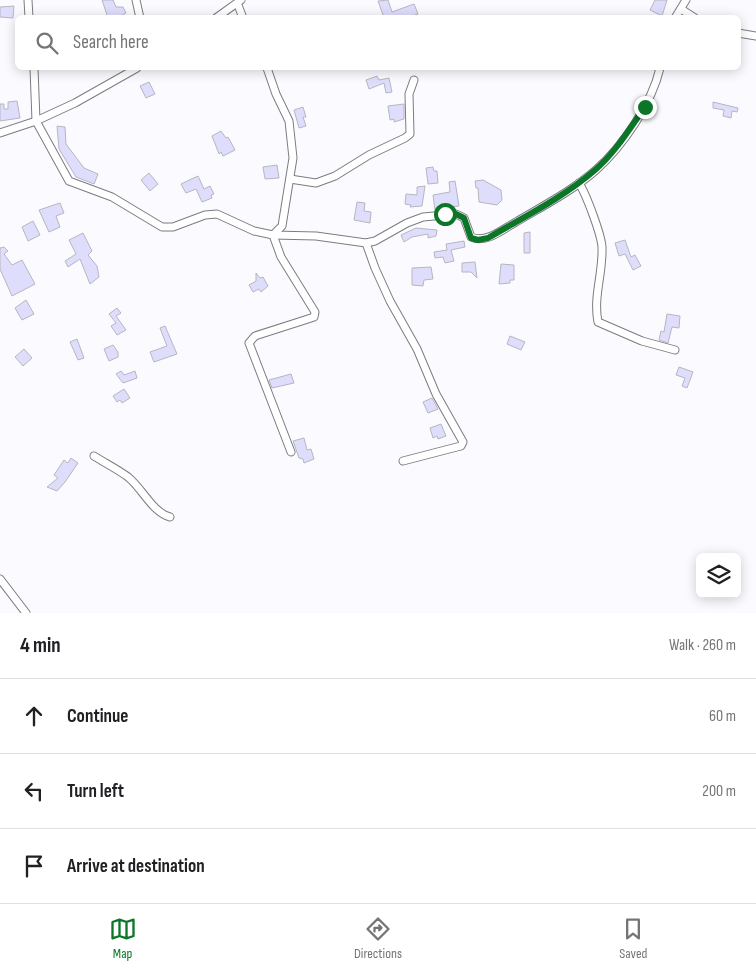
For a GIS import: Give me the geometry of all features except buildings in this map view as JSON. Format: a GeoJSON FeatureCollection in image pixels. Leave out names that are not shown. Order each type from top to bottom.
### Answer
{"type":"FeatureCollection","features":[{"type":"Feature","properties":{"kind":"street"},"geometry":{"type":"LineString","coordinates":[[28,0],[29,15]]}},
{"type":"Feature","properties":{"kind":"street"},"geometry":{"type":"LineString","coordinates":[[136,0],[139,15]]}},
{"type":"Feature","properties":{"kind":"street"},"geometry":{"type":"LineString","coordinates":[[676,15],[686,0]]}},
{"type":"Feature","properties":{"kind":"street"},"geometry":{"type":"LineString","coordinates":[[221,15],[240,3]]}},
{"type":"Feature","properties":{"kind":"street"},"geometry":{"type":"LineString","coordinates":[[680,8],[690,15]]}},
{"type":"Feature","properties":{"kind":"street"},"geometry":{"type":"LineString","coordinates":[[741,34],[756,36]]}},
{"type":"Feature","properties":{"kind":"street"},"geometry":{"type":"LineString","coordinates":[[34,70],[36,121],[69,181],[112,197],[162,228],[173,227],[205,215],[217,214],[254,232],[273,235],[316,236],[366,243],[375,241],[407,223],[445,214],[456,214],[464,218],[471,238],[478,240],[488,238],[579,183],[597,169],[645,107],[659,70]]}},
{"type":"Feature","properties":{"kind":"street"},"geometry":{"type":"LineString","coordinates":[[0,133],[36,121],[75,103],[133,70]]}},
{"type":"Feature","properties":{"kind":"street"},"geometry":{"type":"LineString","coordinates":[[268,70],[276,94],[289,121],[293,158],[282,226],[273,235]]}},
{"type":"Feature","properties":{"kind":"street"},"geometry":{"type":"LineString","coordinates":[[290,178],[316,183],[335,176],[369,155],[405,138],[410,134],[409,94],[414,80]]}},
{"type":"Feature","properties":{"kind":"street"},"geometry":{"type":"LineString","coordinates":[[579,183],[587,196],[602,246],[596,299],[598,322],[642,341],[675,350]]}},
{"type":"Feature","properties":{"kind":"street"},"geometry":{"type":"LineString","coordinates":[[273,235],[281,257],[315,312],[314,317],[255,336],[249,343],[291,452]]}},
{"type":"Feature","properties":{"kind":"street"},"geometry":{"type":"LineString","coordinates":[[366,243],[377,274],[417,349],[436,394],[463,442],[461,446],[403,461]]}},
{"type":"Feature","properties":{"kind":"street"},"geometry":{"type":"LineString","coordinates":[[94,456],[127,477],[142,490],[162,515],[170,517]]}},
{"type":"Feature","properties":{"kind":"street"},"geometry":{"type":"LineString","coordinates":[[0,579],[26,613]]}},
{"type":"Feature","properties":{"kind":"route"},"geometry":{"type":"LineString","coordinates":[[445,214],[456,214],[464,218],[471,238],[478,240],[488,238],[574,187],[597,169],[645,107]]}}]}
